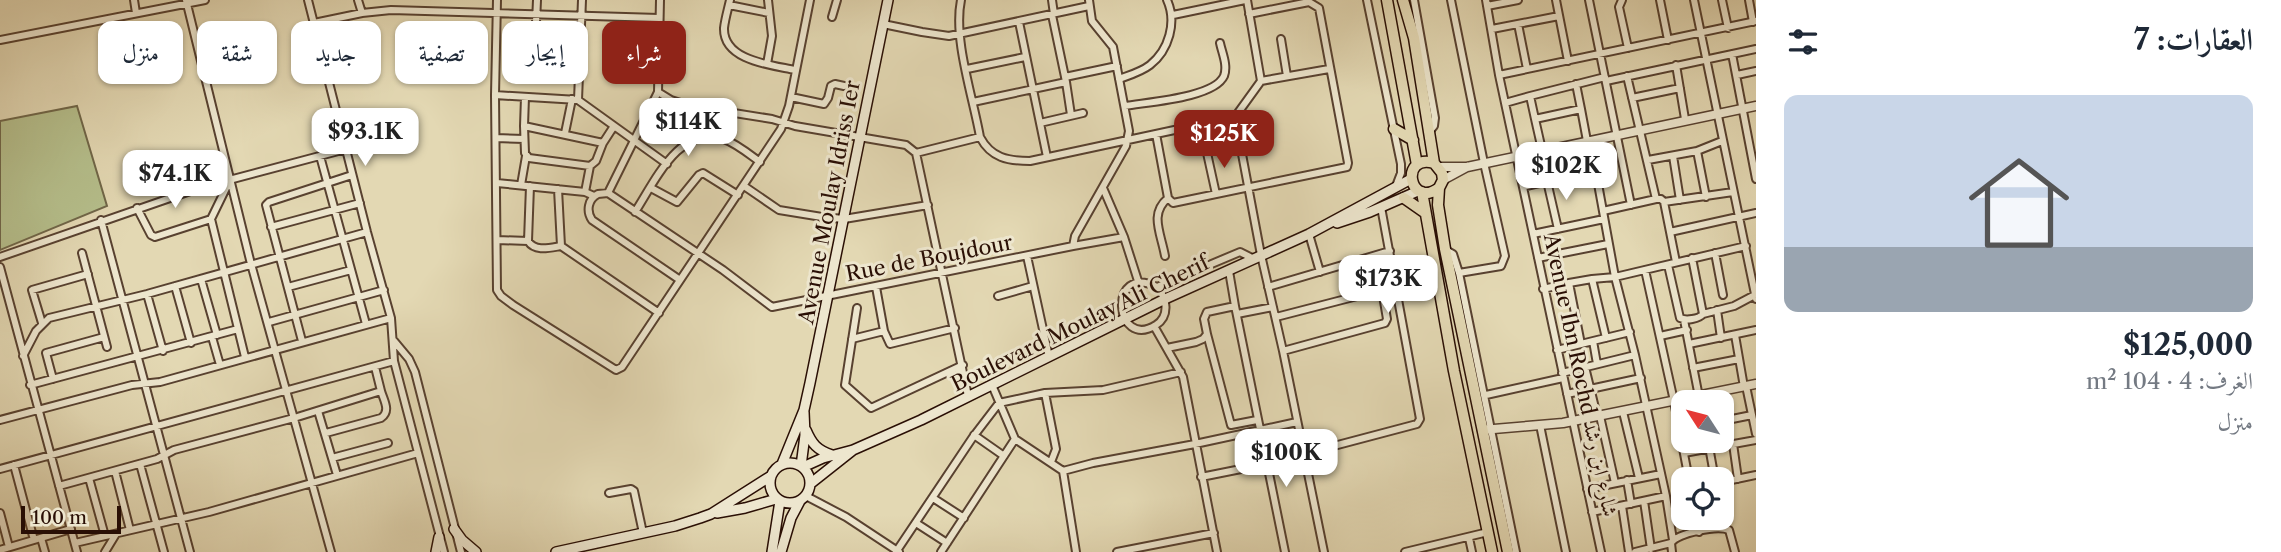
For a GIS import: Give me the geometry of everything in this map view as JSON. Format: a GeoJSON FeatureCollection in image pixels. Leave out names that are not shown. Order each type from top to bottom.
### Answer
{"type":"FeatureCollection","features":[{"type":"Feature","properties":{"kind":"main road","name":"Avenue Moulay Idriss Ier"},"geometry":{"type":"LineString","coordinates":[[804,410],[888,0]]}},
{"type":"Feature","properties":{"kind":"main road"},"geometry":{"type":"LineString","coordinates":[[1387,0],[1417,165]]}},
{"type":"Feature","properties":{"kind":"main road"},"geometry":{"type":"LineString","coordinates":[[1403,0],[1418,38],[1429,132],[1436,165],[1442,173],[1443,182],[1438,205],[1445,250],[1488,430],[1508,552]]}},
{"type":"Feature","properties":{"kind":"main road"},"geometry":{"type":"LineString","coordinates":[[1394,129],[1413,140]]}},
{"type":"Feature","properties":{"kind":"main road"},"geometry":{"type":"LineString","coordinates":[[1436,165],[1426,161],[1417,165],[1413,169],[1411,179],[1420,192],[1492,552]]}},
{"type":"Feature","properties":{"kind":"main road","name":"Boulevard Moulay Ali Cherif"},"geometry":{"type":"LineString","coordinates":[[802,466],[853,450],[992,385],[1165,299],[1309,234],[1411,179]]}},
{"type":"Feature","properties":{"kind":"main road"},"geometry":{"type":"LineString","coordinates":[[1420,192],[1430,193],[1443,182]]}},
{"type":"Feature","properties":{"kind":"main road","name":"Boulevard Moulay Ali Cherif"},"geometry":{"type":"LineString","coordinates":[[1322,227],[1420,192]]}},
{"type":"Feature","properties":{"kind":"main road"},"geometry":{"type":"LineString","coordinates":[[1404,198],[1424,212]]}},
{"type":"Feature","properties":{"kind":"main road"},"geometry":{"type":"LineString","coordinates":[[802,466],[804,410]]}},
{"type":"Feature","properties":{"kind":"main road"},"geometry":{"type":"LineString","coordinates":[[712,514],[771,476],[782,464],[804,410]]}},
{"type":"Feature","properties":{"kind":"main road"},"geometry":{"type":"LineString","coordinates":[[805,428],[814,446],[821,452],[832,455]]}},
{"type":"Feature","properties":{"kind":"main road","name":"Boulevard Moulay Ali Cherif"},"geometry":{"type":"LineString","coordinates":[[810,484],[853,450]]}},
{"type":"Feature","properties":{"kind":"main road"},"geometry":{"type":"LineString","coordinates":[[781,551],[791,518],[810,484],[809,476],[802,466],[794,463],[782,464]]}},
{"type":"Feature","properties":{"kind":"main road"},"geometry":{"type":"LineString","coordinates":[[771,476],[771,490],[778,500],[781,551]]}},
{"type":"Feature","properties":{"kind":"main road"},"geometry":{"type":"LineString","coordinates":[[556,552],[675,526],[712,514],[778,500],[789,504],[803,499]]}},
{"type":"Feature","properties":{"kind":"main road"},"geometry":{"type":"LineString","coordinates":[[454,529],[462,540],[477,552]]}},
{"type":"Feature","properties":{"kind":"main road"},"geometry":{"type":"LineString","coordinates":[[436,552],[439,537]]}},
{"type":"Feature","properties":{"kind":"street"},"geometry":{"type":"LineString","coordinates":[[134,0],[136,13]]}},
{"type":"Feature","properties":{"kind":"street"},"geometry":{"type":"LineString","coordinates":[[0,40],[205,0]]}},
{"type":"Feature","properties":{"kind":"street"},"geometry":{"type":"LineString","coordinates":[[309,0],[314,21]]}},
{"type":"Feature","properties":{"kind":"street"},"geometry":{"type":"LineString","coordinates":[[358,0],[362,13]]}},
{"type":"Feature","properties":{"kind":"street"},"geometry":{"type":"LineString","coordinates":[[389,0],[391,10]]}},
{"type":"Feature","properties":{"kind":"street"},"geometry":{"type":"LineString","coordinates":[[455,0],[455,11]]}},
{"type":"Feature","properties":{"kind":"street"},"geometry":{"type":"LineString","coordinates":[[497,0],[495,283],[501,296],[618,370],[785,123],[810,0]]}},
{"type":"Feature","properties":{"kind":"street"},"geometry":{"type":"LineString","coordinates":[[537,0],[537,21]]}},
{"type":"Feature","properties":{"kind":"street"},"geometry":{"type":"LineString","coordinates":[[565,133],[575,100],[582,0]]}},
{"type":"Feature","properties":{"kind":"street"},"geometry":{"type":"LineString","coordinates":[[497,183],[585,192],[594,196],[608,193],[658,92],[660,0]]}},
{"type":"Feature","properties":{"kind":"street"},"geometry":{"type":"LineString","coordinates":[[767,64],[772,36],[768,0]]}},
{"type":"Feature","properties":{"kind":"street"},"geometry":{"type":"LineString","coordinates":[[832,17],[837,0]]}},
{"type":"Feature","properties":{"kind":"street"},"geometry":{"type":"LineString","coordinates":[[961,0],[960,35],[980,137],[988,149],[1006,160],[1047,157],[1235,117],[1261,81],[1329,69]]}},
{"type":"Feature","properties":{"kind":"street"},"geometry":{"type":"LineString","coordinates":[[1052,0],[1072,116]]}},
{"type":"Feature","properties":{"kind":"street"},"geometry":{"type":"LineString","coordinates":[[1119,79],[1142,71],[1157,58],[1169,36],[1173,15],[1167,0]]}},
{"type":"Feature","properties":{"kind":"street"},"geometry":{"type":"LineString","coordinates":[[1173,15],[1246,0],[1261,81]]}},
{"type":"Feature","properties":{"kind":"street"},"geometry":{"type":"LineString","coordinates":[[1367,0],[1401,168],[1394,189]]}},
{"type":"Feature","properties":{"kind":"street"},"geometry":{"type":"LineString","coordinates":[[1414,0],[1418,38]]}},
{"type":"Feature","properties":{"kind":"street"},"geometry":{"type":"LineString","coordinates":[[1451,0],[1505,260],[1501,266],[1459,273]]}},
{"type":"Feature","properties":{"kind":"street"},"geometry":{"type":"LineString","coordinates":[[1486,3],[1518,0]]}},
{"type":"Feature","properties":{"kind":"street"},"geometry":{"type":"LineString","coordinates":[[1556,0],[1567,61]]}},
{"type":"Feature","properties":{"kind":"street"},"geometry":{"type":"LineString","coordinates":[[1589,0],[1631,205]]}},
{"type":"Feature","properties":{"kind":"street"},"geometry":{"type":"LineString","coordinates":[[1622,0],[1619,7],[1628,48]]}},
{"type":"Feature","properties":{"kind":"street"},"geometry":{"type":"LineString","coordinates":[[1660,0],[1668,40]]}},
{"type":"Feature","properties":{"kind":"street"},"geometry":{"type":"LineString","coordinates":[[1684,320],[1755,297],[1695,0]]}},
{"type":"Feature","properties":{"kind":"street"},"geometry":{"type":"LineString","coordinates":[[1722,0],[1728,29]]}},
{"type":"Feature","properties":{"kind":"street"},"geometry":{"type":"LineString","coordinates":[[1499,75],[1754,22],[1749,0]]}},
{"type":"Feature","properties":{"kind":"street"},"geometry":{"type":"LineString","coordinates":[[187,2],[251,264],[331,552]]}},
{"type":"Feature","properties":{"kind":"street"},"geometry":{"type":"LineString","coordinates":[[1156,134],[1168,198],[1175,203],[1347,167],[1319,8],[1310,2],[1250,14]]}},
{"type":"Feature","properties":{"kind":"street"},"geometry":{"type":"LineString","coordinates":[[769,13],[729,3],[724,28],[728,40],[746,59],[795,70]]}},
{"type":"Feature","properties":{"kind":"street"},"geometry":{"type":"LineString","coordinates":[[883,24],[922,33],[960,35],[1053,15],[1089,3],[1092,20],[1111,44],[1129,131],[1128,139],[1073,246]]}},
{"type":"Feature","properties":{"kind":"street","name":"Avenue Ibn Rochd شارع ابن رشد"},"geometry":{"type":"LineString","coordinates":[[1486,3],[1516,157],[1601,552]]}},
{"type":"Feature","properties":{"kind":"street"},"geometry":{"type":"LineString","coordinates":[[324,21],[391,10],[659,18]]}},
{"type":"Feature","properties":{"kind":"street"},"geometry":{"type":"LineString","coordinates":[[1492,29],[1559,16]]}},
{"type":"Feature","properties":{"kind":"street"},"geometry":{"type":"LineString","coordinates":[[1019,22],[1047,157]]}},
{"type":"Feature","properties":{"kind":"street"},"geometry":{"type":"LineString","coordinates":[[1518,24],[1527,69]]}},
{"type":"Feature","properties":{"kind":"street"},"geometry":{"type":"LineString","coordinates":[[1281,39],[1287,76]]}},
{"type":"Feature","properties":{"kind":"street"},"geometry":{"type":"LineString","coordinates":[[1125,106],[1204,91],[1217,85],[1225,71],[1220,43]]}},
{"type":"Feature","properties":{"kind":"street"},"geometry":{"type":"LineString","coordinates":[[1505,103],[1576,84],[1756,49]]}},
{"type":"Feature","properties":{"kind":"street"},"geometry":{"type":"LineString","coordinates":[[1732,54],[1753,143],[1756,179]]}},
{"type":"Feature","properties":{"kind":"street"},"geometry":{"type":"LineString","coordinates":[[967,69],[1026,57]]}},
{"type":"Feature","properties":{"kind":"street"},"geometry":{"type":"LineString","coordinates":[[1676,65],[1685,119]]}},
{"type":"Feature","properties":{"kind":"street"},"geometry":{"type":"LineString","coordinates":[[973,102],[1033,90],[1117,66]]}},
{"type":"Feature","properties":{"kind":"street"},"geometry":{"type":"LineString","coordinates":[[1737,75],[1756,71]]}},
{"type":"Feature","properties":{"kind":"street"},"geometry":{"type":"LineString","coordinates":[[1627,76],[1656,199]]}},
{"type":"Feature","properties":{"kind":"street"},"geometry":{"type":"LineString","coordinates":[[329,84],[391,318],[394,361],[444,552]]}},
{"type":"Feature","properties":{"kind":"street"},"geometry":{"type":"LineString","coordinates":[[1576,84],[1596,170],[1615,277],[1641,378],[1666,496],[1672,552]]}},
{"type":"Feature","properties":{"kind":"street"},"geometry":{"type":"LineString","coordinates":[[791,97],[824,104],[833,85],[844,86]]}},
{"type":"Feature","properties":{"kind":"street"},"geometry":{"type":"LineString","coordinates":[[1632,98],[1680,88]]}},
{"type":"Feature","properties":{"kind":"street"},"geometry":{"type":"LineString","coordinates":[[658,92],[671,100],[690,106],[906,145],[916,153],[968,396]]}},
{"type":"Feature","properties":{"kind":"street"},"geometry":{"type":"LineString","coordinates":[[495,95],[575,100],[667,163]]}},
{"type":"Feature","properties":{"kind":"street"},"geometry":{"type":"LineString","coordinates":[[1530,96],[1542,150]]}},
{"type":"Feature","properties":{"kind":"street"},"geometry":{"type":"LineString","coordinates":[[521,185],[526,156],[525,97]]}},
{"type":"Feature","properties":{"kind":"street"},"geometry":{"type":"LineString","coordinates":[[1436,165],[1467,167],[1756,106]]}},
{"type":"Feature","properties":{"kind":"street"},"geometry":{"type":"LineString","coordinates":[[1535,119],[1581,109]]}},
{"type":"Feature","properties":{"kind":"street"},"geometry":{"type":"LineString","coordinates":[[1040,123],[1083,113]]}},
{"type":"Feature","properties":{"kind":"street"},"geometry":{"type":"LineString","coordinates":[[1235,117],[1257,257],[1276,317],[1324,552]]}},
{"type":"Feature","properties":{"kind":"street"},"geometry":{"type":"LineString","coordinates":[[585,192],[590,166],[596,161],[614,125]]}},
{"type":"Feature","properties":{"kind":"street"},"geometry":{"type":"LineString","coordinates":[[524,126],[603,143]]}},
{"type":"Feature","properties":{"kind":"street"},"geometry":{"type":"LineString","coordinates":[[635,212],[667,163],[687,141],[704,136],[722,138],[760,162]]}},
{"type":"Feature","properties":{"kind":"street"},"geometry":{"type":"LineString","coordinates":[[916,153],[980,137]]}},
{"type":"Feature","properties":{"kind":"street"},"geometry":{"type":"LineString","coordinates":[[496,138],[524,139]]}},
{"type":"Feature","properties":{"kind":"street"},"geometry":{"type":"LineString","coordinates":[[1647,160],[1697,152],[1722,141]]}},
{"type":"Feature","properties":{"kind":"street"},"geometry":{"type":"LineString","coordinates":[[0,257],[137,208],[346,149]]}},
{"type":"Feature","properties":{"kind":"street"},"geometry":{"type":"LineString","coordinates":[[1697,152],[1706,197]]}},
{"type":"Feature","properties":{"kind":"street"},"geometry":{"type":"LineString","coordinates":[[1207,153],[1216,194]]}},
{"type":"Feature","properties":{"kind":"street"},"geometry":{"type":"LineString","coordinates":[[320,156],[366,324]]}},
{"type":"Feature","properties":{"kind":"street"},"geometry":{"type":"LineString","coordinates":[[526,156],[590,166]]}},
{"type":"Feature","properties":{"kind":"street"},"geometry":{"type":"LineString","coordinates":[[1673,156],[1680,200]]}},
{"type":"Feature","properties":{"kind":"street"},"geometry":{"type":"LineString","coordinates":[[1443,182],[1467,167]]}},
{"type":"Feature","properties":{"kind":"street"},"geometry":{"type":"LineString","coordinates":[[1523,187],[1596,170]]}},
{"type":"Feature","properties":{"kind":"street"},"geometry":{"type":"LineString","coordinates":[[651,188],[677,202],[703,173],[738,195]]}},
{"type":"Feature","properties":{"kind":"street"},"geometry":{"type":"LineString","coordinates":[[302,341],[267,207],[269,202],[352,175]]}},
{"type":"Feature","properties":{"kind":"street"},"geometry":{"type":"LineString","coordinates":[[230,180],[211,219],[245,357]]}},
{"type":"Feature","properties":{"kind":"street"},"geometry":{"type":"LineString","coordinates":[[1547,181],[1558,229]]}},
{"type":"Feature","properties":{"kind":"street"},"geometry":{"type":"LineString","coordinates":[[527,241],[530,186]]}},
{"type":"Feature","properties":{"kind":"street"},"geometry":{"type":"LineString","coordinates":[[744,186],[783,211],[844,219],[928,205]]}},
{"type":"Feature","properties":{"kind":"street"},"geometry":{"type":"LineString","coordinates":[[1103,188],[1124,237],[1139,284]]}},
{"type":"Feature","properties":{"kind":"street"},"geometry":{"type":"LineString","coordinates":[[558,189],[561,246]]}},
{"type":"Feature","properties":{"kind":"street"},"geometry":{"type":"LineString","coordinates":[[1603,211],[1656,199],[1664,202],[1733,192]]}},
{"type":"Feature","properties":{"kind":"street","name":"Rue de Boujdour"},"geometry":{"type":"LineString","coordinates":[[608,193],[772,307],[1124,237]]}},
{"type":"Feature","properties":{"kind":"street"},"geometry":{"type":"LineString","coordinates":[[594,196],[588,213],[592,220],[680,280]]}},
{"type":"Feature","properties":{"kind":"street"},"geometry":{"type":"LineString","coordinates":[[1165,256],[1157,213],[1159,206],[1168,198]]}},
{"type":"Feature","properties":{"kind":"street"},"geometry":{"type":"LineString","coordinates":[[1664,202],[1676,262]]}},
{"type":"Feature","properties":{"kind":"street"},"geometry":{"type":"LineString","coordinates":[[271,227],[359,203]]}},
{"type":"Feature","properties":{"kind":"street"},"geometry":{"type":"LineString","coordinates":[[1201,477],[1266,464],[1417,425],[1420,419],[1381,207]]}},
{"type":"Feature","properties":{"kind":"street"},"geometry":{"type":"LineString","coordinates":[[137,208],[151,236],[155,237],[211,219]]}},
{"type":"Feature","properties":{"kind":"street"},"geometry":{"type":"LineString","coordinates":[[1670,232],[1756,213]]}},
{"type":"Feature","properties":{"kind":"street"},"geometry":{"type":"LineString","coordinates":[[1533,234],[1604,219]]}},
{"type":"Feature","properties":{"kind":"street"},"geometry":{"type":"LineString","coordinates":[[102,220],[190,552]]}},
{"type":"Feature","properties":{"kind":"street"},"geometry":{"type":"LineString","coordinates":[[23,356],[42,323],[57,316],[147,294],[367,232]]}},
{"type":"Feature","properties":{"kind":"street"},"geometry":{"type":"LineString","coordinates":[[1309,234],[1320,272]]}},
{"type":"Feature","properties":{"kind":"street"},"geometry":{"type":"LineString","coordinates":[[497,240],[527,241],[534,247],[544,249],[561,246],[659,313]]}},
{"type":"Feature","properties":{"kind":"street"},"geometry":{"type":"LineString","coordinates":[[1538,258],[1608,244]]}},
{"type":"Feature","properties":{"kind":"street"},"geometry":{"type":"LineString","coordinates":[[1544,289],[1615,277],[1746,246]]}},
{"type":"Feature","properties":{"kind":"street"},"geometry":{"type":"LineString","coordinates":[[1445,250],[1452,254],[1459,273],[1486,395],[1488,430],[1516,552]]}},
{"type":"Feature","properties":{"kind":"street"},"geometry":{"type":"LineString","coordinates":[[1157,287],[1240,251],[1257,257]]}},
{"type":"Feature","properties":{"kind":"street"},"geometry":{"type":"LineString","coordinates":[[1268,287],[1390,251]]}},
{"type":"Feature","properties":{"kind":"street"},"geometry":{"type":"LineString","coordinates":[[82,253],[107,347]]}},
{"type":"Feature","properties":{"kind":"street"},"geometry":{"type":"LineString","coordinates":[[1715,253],[1723,295]]}},
{"type":"Feature","properties":{"kind":"street"},"geometry":{"type":"LineString","coordinates":[[1027,256],[1049,356]]}},
{"type":"Feature","properties":{"kind":"street"},"geometry":{"type":"LineString","coordinates":[[1692,258],[1703,314]]}},
{"type":"Feature","properties":{"kind":"street"},"geometry":{"type":"LineString","coordinates":[[1668,265],[1680,317],[1687,330],[1697,390]]}},
{"type":"Feature","properties":{"kind":"street"},"geometry":{"type":"LineString","coordinates":[[0,267],[77,552]]}},
{"type":"Feature","properties":{"kind":"street"},"geometry":{"type":"LineString","coordinates":[[288,287],[351,270]]}},
{"type":"Feature","properties":{"kind":"street"},"geometry":{"type":"LineString","coordinates":[[1644,270],[1672,390]]}},
{"type":"Feature","properties":{"kind":"street"},"geometry":{"type":"LineString","coordinates":[[1229,271],[1285,552]]}},
{"type":"Feature","properties":{"kind":"street"},"geometry":{"type":"LineString","coordinates":[[42,323],[32,290],[88,274]]}},
{"type":"Feature","properties":{"kind":"street"},"geometry":{"type":"LineString","coordinates":[[201,279],[220,365]]}},
{"type":"Feature","properties":{"kind":"street"},"geometry":{"type":"LineString","coordinates":[[1592,279],[1606,338]]}},
{"type":"Feature","properties":{"kind":"street"},"geometry":{"type":"LineString","coordinates":[[1569,283],[1581,344]]}},
{"type":"Feature","properties":{"kind":"street"},"geometry":{"type":"LineString","coordinates":[[1139,284],[1157,287],[1165,299],[1164,315],[1154,326],[1131,326],[1120,306],[1121,299],[1130,288],[1139,284]]}},
{"type":"Feature","properties":{"kind":"street"},"geometry":{"type":"LineString","coordinates":[[175,286],[191,343]]}},
{"type":"Feature","properties":{"kind":"street"},"geometry":{"type":"LineString","coordinates":[[998,296],[1034,286]]}},
{"type":"Feature","properties":{"kind":"street"},"geometry":{"type":"LineString","coordinates":[[1276,317],[1396,286]]}},
{"type":"Feature","properties":{"kind":"street"},"geometry":{"type":"LineString","coordinates":[[876,287],[888,343],[955,328]]}},
{"type":"Feature","properties":{"kind":"street"},"geometry":{"type":"LineString","coordinates":[[269,322],[383,290]]}},
{"type":"Feature","properties":{"kind":"street"},"geometry":{"type":"LineString","coordinates":[[1283,351],[1385,323],[1387,319],[1381,290]]}},
{"type":"Feature","properties":{"kind":"street"},"geometry":{"type":"LineString","coordinates":[[147,294],[163,351]]}},
{"type":"Feature","properties":{"kind":"street"},"geometry":{"type":"LineString","coordinates":[[1235,306],[1207,312],[1204,319],[1230,424],[1257,420]]}},
{"type":"Feature","properties":{"kind":"street"},"geometry":{"type":"LineString","coordinates":[[1237,314],[1273,307]]}},
{"type":"Feature","properties":{"kind":"street"},"geometry":{"type":"LineString","coordinates":[[857,308],[845,385],[871,408],[963,365]]}},
{"type":"Feature","properties":{"kind":"street"},"geometry":{"type":"LineString","coordinates":[[1717,310],[1721,338]]}},
{"type":"Feature","properties":{"kind":"street"},"geometry":{"type":"LineString","coordinates":[[0,420],[132,385],[160,382],[391,318]]}},
{"type":"Feature","properties":{"kind":"street"},"geometry":{"type":"LineString","coordinates":[[1154,326],[1181,372],[1189,400],[1201,477],[1217,552]]}},
{"type":"Feature","properties":{"kind":"street"},"geometry":{"type":"LineString","coordinates":[[30,385],[238,329]]}},
{"type":"Feature","properties":{"kind":"street"},"geometry":{"type":"LineString","coordinates":[[1660,336],[1687,330]]}},
{"type":"Feature","properties":{"kind":"street"},"geometry":{"type":"LineString","coordinates":[[852,339],[884,331]]}},
{"type":"Feature","properties":{"kind":"street"},"geometry":{"type":"LineString","coordinates":[[1689,344],[1756,331]]}},
{"type":"Feature","properties":{"kind":"street"},"geometry":{"type":"LineString","coordinates":[[1557,350],[1630,332]]}},
{"type":"Feature","properties":{"kind":"street"},"geometry":{"type":"LineString","coordinates":[[1167,348],[1196,342],[1207,334]]}},
{"type":"Feature","properties":{"kind":"street"},"geometry":{"type":"LineString","coordinates":[[1735,335],[1739,359],[1749,386],[1756,434]]}},
{"type":"Feature","properties":{"kind":"street"},"geometry":{"type":"LineString","coordinates":[[53,379],[46,353],[104,337]]}},
{"type":"Feature","properties":{"kind":"street"},"geometry":{"type":"LineString","coordinates":[[394,341],[409,359],[415,372],[461,552]]}},
{"type":"Feature","properties":{"kind":"street"},"geometry":{"type":"LineString","coordinates":[[1593,341],[1597,364]]}},
{"type":"Feature","properties":{"kind":"street"},"geometry":{"type":"LineString","coordinates":[[1486,395],[1635,355]]}},
{"type":"Feature","properties":{"kind":"street"},"geometry":{"type":"LineString","coordinates":[[1693,368],[1739,359]]}},
{"type":"Feature","properties":{"kind":"street"},"geometry":{"type":"LineString","coordinates":[[0,468],[394,361]]}},
{"type":"Feature","properties":{"kind":"street"},"geometry":{"type":"LineString","coordinates":[[326,433],[385,415],[387,411],[375,367]]}},
{"type":"Feature","properties":{"kind":"street"},"geometry":{"type":"LineString","coordinates":[[1585,367],[1615,483]]}},
{"type":"Feature","properties":{"kind":"street"},"geometry":{"type":"LineString","coordinates":[[803,499],[846,517],[898,552],[974,435],[999,403],[1045,393],[1103,390],[1181,372]]}},
{"type":"Feature","properties":{"kind":"street"},"geometry":{"type":"LineString","coordinates":[[1567,394],[1641,378]]}},
{"type":"Feature","properties":{"kind":"street"},"geometry":{"type":"LineString","coordinates":[[992,385],[1015,439],[1063,471],[1076,552]]}},
{"type":"Feature","properties":{"kind":"street"},"geometry":{"type":"LineString","coordinates":[[59,486],[382,391]]}},
{"type":"Feature","properties":{"kind":"street"},"geometry":{"type":"LineString","coordinates":[[1045,393],[1056,443],[1056,454],[1051,462]]}},
{"type":"Feature","properties":{"kind":"street"},"geometry":{"type":"LineString","coordinates":[[1488,430],[1573,421],[1671,402]]}},
{"type":"Feature","properties":{"kind":"street"},"geometry":{"type":"LineString","coordinates":[[318,411],[337,475]]}},
{"type":"Feature","properties":{"kind":"street"},"geometry":{"type":"LineString","coordinates":[[1623,411],[1639,478]]}},
{"type":"Feature","properties":{"kind":"street"},"geometry":{"type":"LineString","coordinates":[[1734,419],[1752,415]]}},
{"type":"Feature","properties":{"kind":"street"},"geometry":{"type":"LineString","coordinates":[[1063,471],[1297,422]]}},
{"type":"Feature","properties":{"kind":"street"},"geometry":{"type":"LineString","coordinates":[[1540,425],[1566,552]]}},
{"type":"Feature","properties":{"kind":"street"},"geometry":{"type":"LineString","coordinates":[[974,435],[1004,456]]}},
{"type":"Feature","properties":{"kind":"street"},"geometry":{"type":"LineString","coordinates":[[941,552],[1015,439]]}},
{"type":"Feature","properties":{"kind":"street"},"geometry":{"type":"LineString","coordinates":[[1734,444],[1756,440]]}},
{"type":"Feature","properties":{"kind":"street"},"geometry":{"type":"LineString","coordinates":[[332,458],[388,443]]}},
{"type":"Feature","properties":{"kind":"street"},"geometry":{"type":"LineString","coordinates":[[1734,451],[1738,479]]}},
{"type":"Feature","properties":{"kind":"street"},"geometry":{"type":"LineString","coordinates":[[75,543],[181,519],[418,453]]}},
{"type":"Feature","properties":{"kind":"street"},"geometry":{"type":"LineString","coordinates":[[1684,453],[1687,467]]}},
{"type":"Feature","properties":{"kind":"street"},"geometry":{"type":"LineString","coordinates":[[140,464],[163,550],[155,552]]}},
{"type":"Feature","properties":{"kind":"street"},"geometry":{"type":"LineString","coordinates":[[14,465],[37,539],[45,552]]}},
{"type":"Feature","properties":{"kind":"street"},"geometry":{"type":"LineString","coordinates":[[115,471],[130,530]]}},
{"type":"Feature","properties":{"kind":"street"},"geometry":{"type":"LineString","coordinates":[[1587,489],[1661,474]]}},
{"type":"Feature","properties":{"kind":"street"},"geometry":{"type":"LineString","coordinates":[[1734,480],[1756,475]]}},
{"type":"Feature","properties":{"kind":"street"},"geometry":{"type":"LineString","coordinates":[[89,478],[105,536]]}},
{"type":"Feature","properties":{"kind":"street"},"geometry":{"type":"LineString","coordinates":[[1627,480],[1631,504]]}},
{"type":"Feature","properties":{"kind":"street"},"geometry":{"type":"LineString","coordinates":[[609,493],[631,489],[634,491],[643,533]]}},
{"type":"Feature","properties":{"kind":"street"},"geometry":{"type":"LineString","coordinates":[[1592,512],[1666,496]]}},
{"type":"Feature","properties":{"kind":"street"},"geometry":{"type":"LineString","coordinates":[[933,498],[964,518]]}},
{"type":"Feature","properties":{"kind":"street"},"geometry":{"type":"LineString","coordinates":[[1644,501],[1651,549]]}},
{"type":"Feature","properties":{"kind":"street"},"geometry":{"type":"LineString","coordinates":[[1622,506],[1629,552]]}},
{"type":"Feature","properties":{"kind":"street"},"geometry":{"type":"LineString","coordinates":[[0,513],[1,523],[13,548]]}},
{"type":"Feature","properties":{"kind":"street"},"geometry":{"type":"LineString","coordinates":[[916,523],[947,543]]}},
{"type":"Feature","properties":{"kind":"street"},"geometry":{"type":"LineString","coordinates":[[1635,552],[1672,542],[1680,536],[1721,527],[1728,530],[1735,552]]}},
{"type":"Feature","properties":{"kind":"street"},"geometry":{"type":"LineString","coordinates":[[0,550],[71,529]]}},
{"type":"Feature","properties":{"kind":"street"},"geometry":{"type":"LineString","coordinates":[[1405,552],[1443,548],[1488,532]]}},
{"type":"Feature","properties":{"kind":"street"},"geometry":{"type":"LineString","coordinates":[[1117,552],[1214,533]]}},
{"type":"Feature","properties":{"kind":"street"},"geometry":{"type":"LineString","coordinates":[[105,552],[116,534]]}},
{"type":"Feature","properties":{"kind":"street"},"geometry":{"type":"LineString","coordinates":[[1469,538],[1472,552]]}},
{"type":"Feature","properties":{"kind":"green space"},"geometry":{"type":"Polygon","coordinates":[[[77,106],[107,206],[0,250],[0,121],[77,106]]]}}]}
